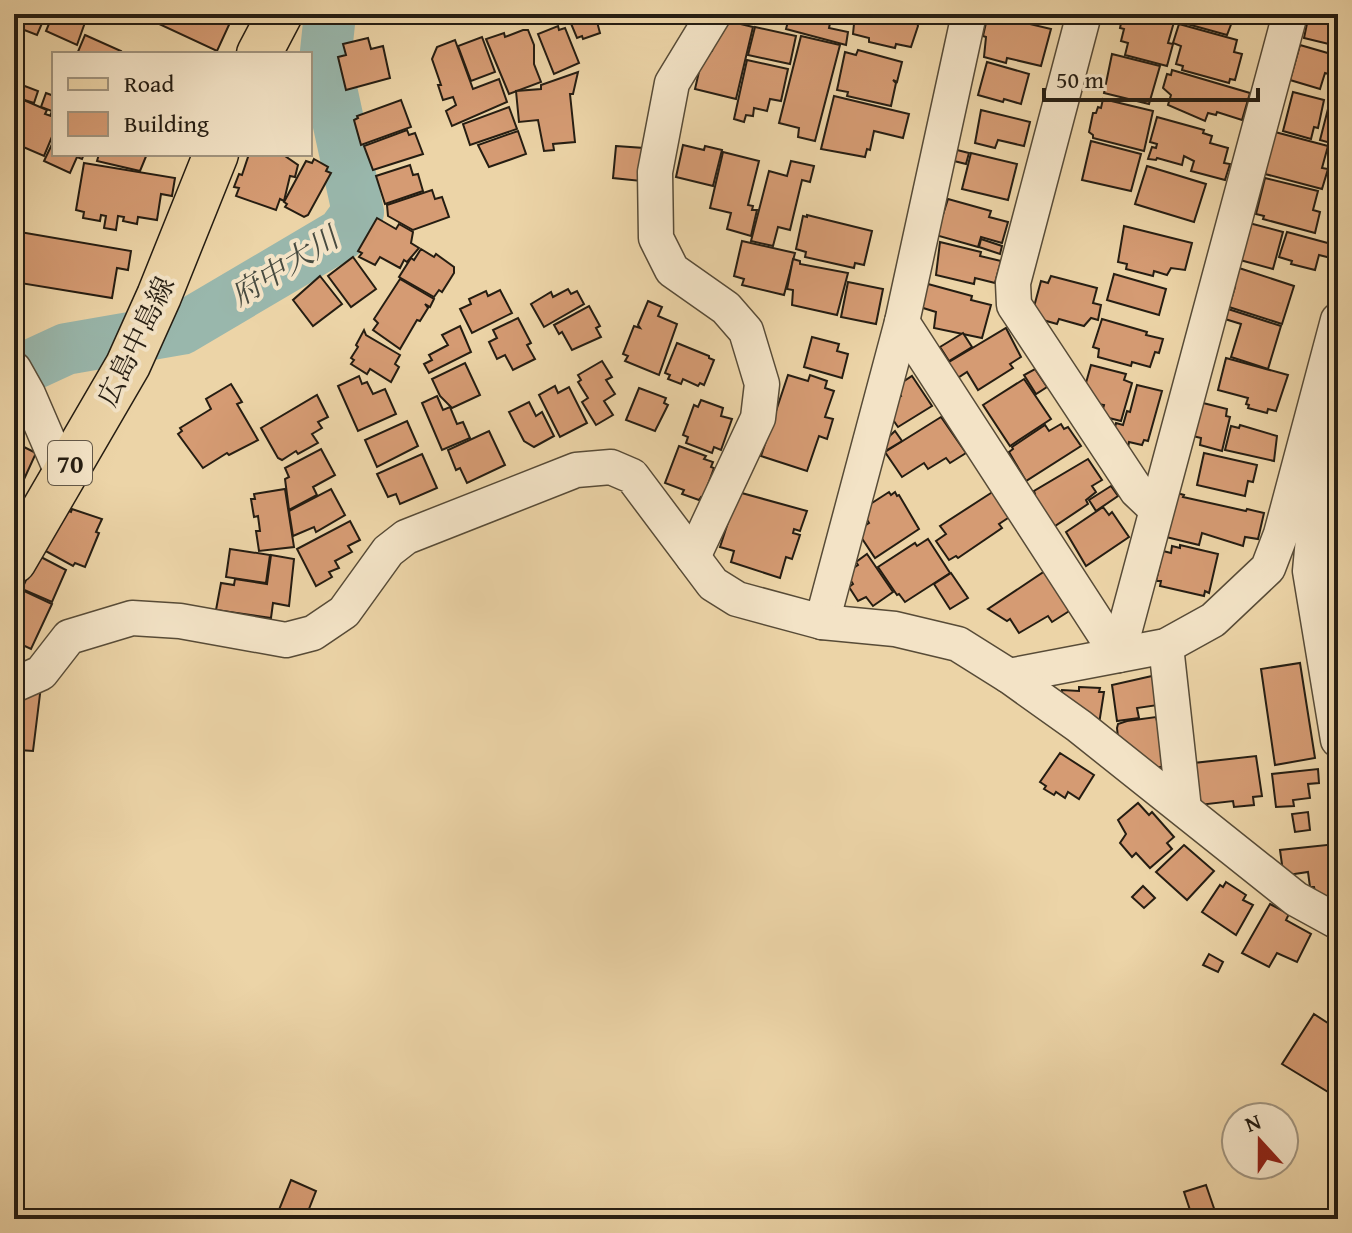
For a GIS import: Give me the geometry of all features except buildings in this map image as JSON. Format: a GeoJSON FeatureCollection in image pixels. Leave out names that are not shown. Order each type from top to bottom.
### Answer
{"type":"FeatureCollection","features":[{"type":"Feature","properties":{"kind":"main road"},"geometry":{"type":"LineString","coordinates":[[260,52],[280,14]]}},
{"type":"Feature","properties":{"kind":"main road","name":"広島中島線"},"geometry":{"type":"LineString","coordinates":[[14,561],[128,365],[215,156]]}},
{"type":"Feature","properties":{"kind":"street"},"geometry":{"type":"LineString","coordinates":[[693,557],[758,418],[762,384],[746,331],[726,308],[672,270],[656,238],[655,172],[672,83],[714,14]]}},
{"type":"Feature","properties":{"kind":"street"},"geometry":{"type":"LineString","coordinates":[[822,622],[902,322],[969,14]]}},
{"type":"Feature","properties":{"kind":"street"},"geometry":{"type":"LineString","coordinates":[[1084,14],[1013,283],[1014,305],[1137,491],[1156,509]]}},
{"type":"Feature","properties":{"kind":"street"},"geometry":{"type":"LineString","coordinates":[[1118,655],[1290,14]]}},
{"type":"Feature","properties":{"kind":"street"},"geometry":{"type":"LineString","coordinates":[[1009,676],[1166,646],[1213,620],[1268,568],[1281,534],[1338,320]]}},
{"type":"Feature","properties":{"kind":"street"},"geometry":{"type":"LineString","coordinates":[[902,322],[1118,655]]}},
{"type":"Feature","properties":{"kind":"street"},"geometry":{"type":"LineString","coordinates":[[21,381],[63,475]]}},
{"type":"Feature","properties":{"kind":"street"},"geometry":{"type":"LineString","coordinates":[[1338,436],[1315,518],[1310,571],[1338,740]]}},
{"type":"Feature","properties":{"kind":"street"},"geometry":{"type":"LineString","coordinates":[[14,685],[41,673],[69,637],[132,618],[180,621],[286,640],[313,633],[344,612],[388,551],[406,537],[576,470],[611,467],[632,476],[713,584],[737,599],[822,622],[895,629],[958,644],[1079,726],[1296,899],[1338,922]]}},
{"type":"Feature","properties":{"kind":"street"},"geometry":{"type":"LineString","coordinates":[[1268,568],[1310,571]]}},
{"type":"Feature","properties":{"kind":"street"},"geometry":{"type":"LineString","coordinates":[[1166,646],[1184,809]]}},
{"type":"Feature","properties":{"kind":"waterway","name":"府中大川"},"geometry":{"type":"LineString","coordinates":[[14,373],[66,349],[181,329],[342,234],[358,212],[325,61],[330,14]]}}]}
